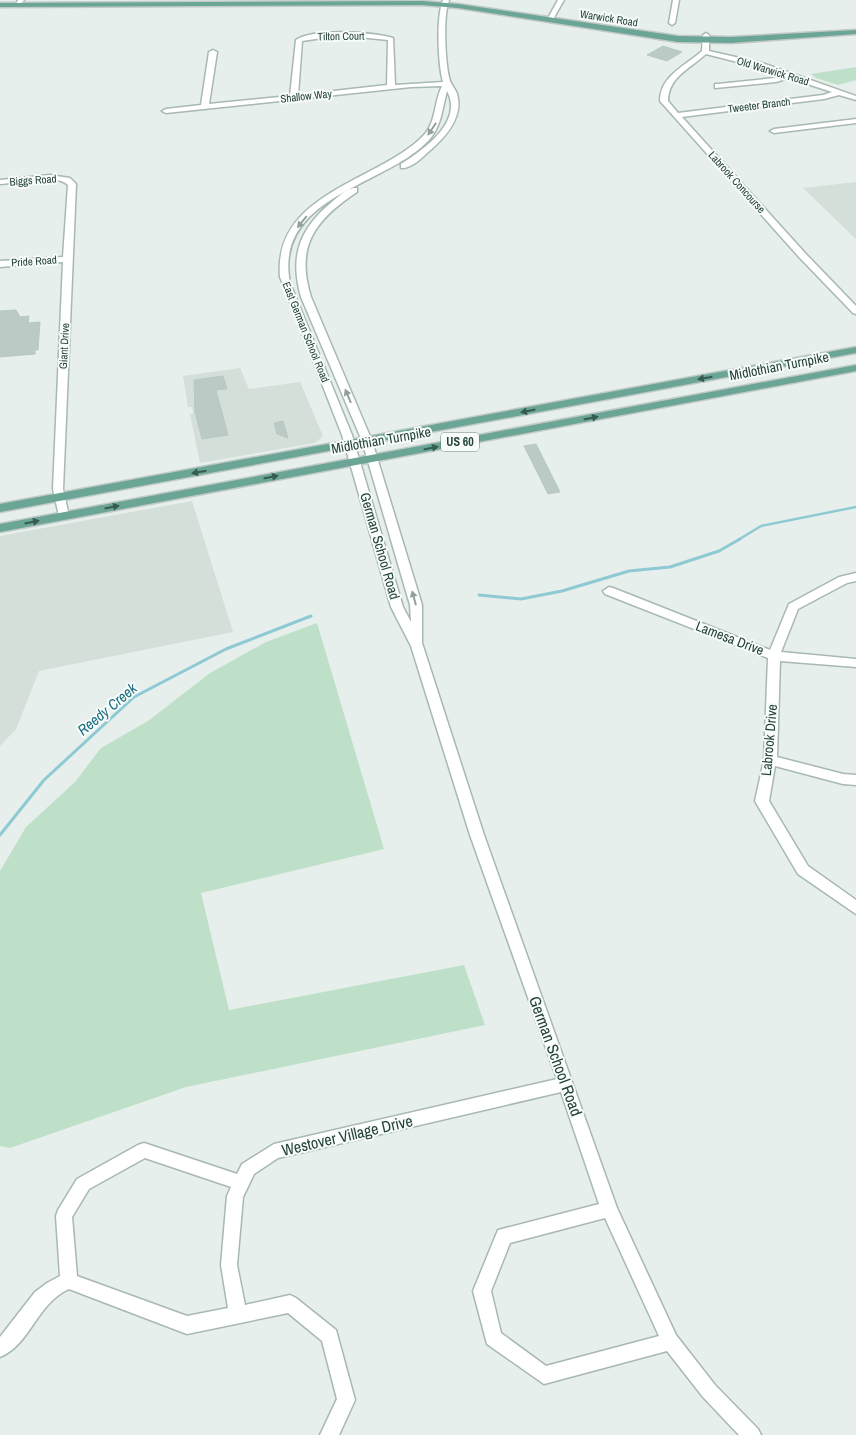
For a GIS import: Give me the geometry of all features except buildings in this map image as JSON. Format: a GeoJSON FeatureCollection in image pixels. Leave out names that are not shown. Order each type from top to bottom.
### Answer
{"type":"FeatureCollection","features":[{"type":"Feature","properties":{"kind":"main road","name":"Warwick Road"},"geometry":{"type":"LineString","coordinates":[[0,3],[87,0]]}},
{"type":"Feature","properties":{"kind":"main road","name":"Warwick Road"},"geometry":{"type":"LineString","coordinates":[[432,0],[551,18],[651,36],[706,38],[856,32]]}},
{"type":"Feature","properties":{"kind":"main road","name":"Warwick Road"},"geometry":{"type":"LineString","coordinates":[[19,2],[445,2]]}},
{"type":"Feature","properties":{"kind":"main road","name":"Warwick Road"},"geometry":{"type":"LineString","coordinates":[[706,38],[856,27]]}},
{"type":"Feature","properties":{"kind":"main road","name":"Midlothian Turnpike"},"geometry":{"type":"LineString","coordinates":[[0,508],[856,350]]}},
{"type":"Feature","properties":{"kind":"main road","name":"Midlothian Turnpike"},"geometry":{"type":"LineString","coordinates":[[0,528],[856,368]]}},
{"type":"Feature","properties":{"kind":"street"},"geometry":{"type":"LineString","coordinates":[[551,18],[561,0]]}},
{"type":"Feature","properties":{"kind":"street"},"geometry":{"type":"LineString","coordinates":[[672,23],[676,0]]}},
{"type":"Feature","properties":{"kind":"street","name":"East German School Road"},"geometry":{"type":"LineString","coordinates":[[367,441],[300,283],[298,269],[300,249],[310,230],[325,212],[345,195],[406,165],[437,140],[448,125],[454,109],[453,94],[447,84],[442,17],[445,2]]}},
{"type":"Feature","properties":{"kind":"street","name":"Tilton Court"},"geometry":{"type":"LineString","coordinates":[[294,97],[299,40],[310,36],[375,35],[391,39],[391,87]]}},
{"type":"Feature","properties":{"kind":"street"},"geometry":{"type":"LineString","coordinates":[[705,52],[706,38]]}},
{"type":"Feature","properties":{"kind":"street"},"geometry":{"type":"LineString","coordinates":[[205,106],[213,52]]}},
{"type":"Feature","properties":{"kind":"street","name":"Old Warwick Road"},"geometry":{"type":"LineString","coordinates":[[705,52],[738,59],[856,98]]}},
{"type":"Feature","properties":{"kind":"street","name":"Labrook Concourse"},"geometry":{"type":"LineString","coordinates":[[705,52],[670,81],[665,88],[664,101],[802,256],[856,311]]}},
{"type":"Feature","properties":{"kind":"street"},"geometry":{"type":"LineString","coordinates":[[718,86],[776,80],[790,76]]}},
{"type":"Feature","properties":{"kind":"street","name":"East German School Road"},"geometry":{"type":"LineString","coordinates":[[350,444],[286,283],[284,268],[287,248],[297,228],[312,210],[331,195],[400,159],[425,139],[439,118],[441,93],[447,84]]}},
{"type":"Feature","properties":{"kind":"street","name":"Shallow Way"},"geometry":{"type":"LineString","coordinates":[[166,111],[391,87],[447,84]]}},
{"type":"Feature","properties":{"kind":"street","name":"Tweeter Branch"},"geometry":{"type":"LineString","coordinates":[[677,115],[823,97],[840,92]]}},
{"type":"Feature","properties":{"kind":"street"},"geometry":{"type":"LineString","coordinates":[[774,131],[856,121]]}},
{"type":"Feature","properties":{"kind":"street","name":"Biggs Road"},"geometry":{"type":"LineString","coordinates":[[0,182],[51,176],[67,178]]}},
{"type":"Feature","properties":{"kind":"street","name":"Giant Drive"},"geometry":{"type":"LineString","coordinates":[[64,516],[58,488],[72,184],[67,178]]}},
{"type":"Feature","properties":{"kind":"street","name":"Pride Road"},"geometry":{"type":"LineString","coordinates":[[0,264],[68,258]]}},
{"type":"Feature","properties":{"kind":"street"},"geometry":{"type":"LineString","coordinates":[[295,306],[309,305]]}},
{"type":"Feature","properties":{"kind":"street","name":"German School Road"},"geometry":{"type":"LineString","coordinates":[[367,441],[416,605],[417,646]]}},
{"type":"Feature","properties":{"kind":"street","name":"German School Road"},"geometry":{"type":"LineString","coordinates":[[350,444],[397,607],[417,646],[476,835],[609,1209],[670,1341],[709,1390],[752,1435]]}},
{"type":"Feature","properties":{"kind":"street","name":"Labrook Drive"},"geometry":{"type":"LineString","coordinates":[[856,577],[843,580],[793,606],[774,656],[770,760],[762,801],[804,870],[856,908]]}},
{"type":"Feature","properties":{"kind":"street","name":"Lamesa Drive"},"geometry":{"type":"LineString","coordinates":[[609,591],[774,656],[856,663]]}},
{"type":"Feature","properties":{"kind":"street"},"geometry":{"type":"LineString","coordinates":[[770,760],[843,779],[856,780]]}},
{"type":"Feature","properties":{"kind":"street","name":"Westover Village Drive"},"geometry":{"type":"LineString","coordinates":[[238,1315],[229,1265],[235,1196],[248,1170],[274,1152],[566,1084]]}},
{"type":"Feature","properties":{"kind":"street"},"geometry":{"type":"LineString","coordinates":[[68,1281],[64,1216],[83,1184],[144,1150],[242,1183]]}},
{"type":"Feature","properties":{"kind":"street"},"geometry":{"type":"LineString","coordinates":[[609,1209],[504,1236],[482,1291],[493,1338],[544,1375],[670,1341]]}},
{"type":"Feature","properties":{"kind":"street"},"geometry":{"type":"LineString","coordinates":[[0,1348],[12,1340],[49,1290],[68,1281],[187,1325],[290,1304],[330,1336],[346,1400],[329,1435]]}},
{"type":"Feature","properties":{"kind":"shaded area"},"geometry":{"type":"Polygon","coordinates":[[[856,182],[856,239],[803,188],[856,182]]]}},
{"type":"Feature","properties":{"kind":"shaded area"},"geometry":{"type":"Polygon","coordinates":[[[240,368],[249,389],[300,382],[323,436],[315,443],[200,463],[190,414],[193,413],[192,407],[188,407],[183,376],[240,368]]]}},
{"type":"Feature","properties":{"kind":"shaded area"},"geometry":{"type":"Polygon","coordinates":[[[192,501],[233,632],[39,671],[16,729],[0,746],[0,536],[192,501]]]}},
{"type":"Feature","properties":{"kind":"green space"},"geometry":{"type":"Polygon","coordinates":[[[856,67],[856,80],[838,85],[816,78],[811,74],[856,67]]]}},
{"type":"Feature","properties":{"kind":"green space"},"geometry":{"type":"Polygon","coordinates":[[[317,623],[384,849],[201,893],[229,1010],[464,965],[485,1025],[186,1087],[10,1148],[0,1146],[0,871],[26,827],[75,782],[101,748],[148,721],[210,673],[266,642],[317,623]]]}},
{"type":"Feature","properties":{"kind":"waterway"},"geometry":{"type":"LineString","coordinates":[[738,540],[761,526],[856,507]]}},
{"type":"Feature","properties":{"kind":"waterway"},"geometry":{"type":"LineString","coordinates":[[479,595],[521,599],[562,591],[629,571],[670,567],[719,551],[740,539]]}},
{"type":"Feature","properties":{"kind":"waterway","name":"Reedy Creek"},"geometry":{"type":"LineString","coordinates":[[0,835],[44,780],[134,697],[226,649],[311,616]]}}]}
